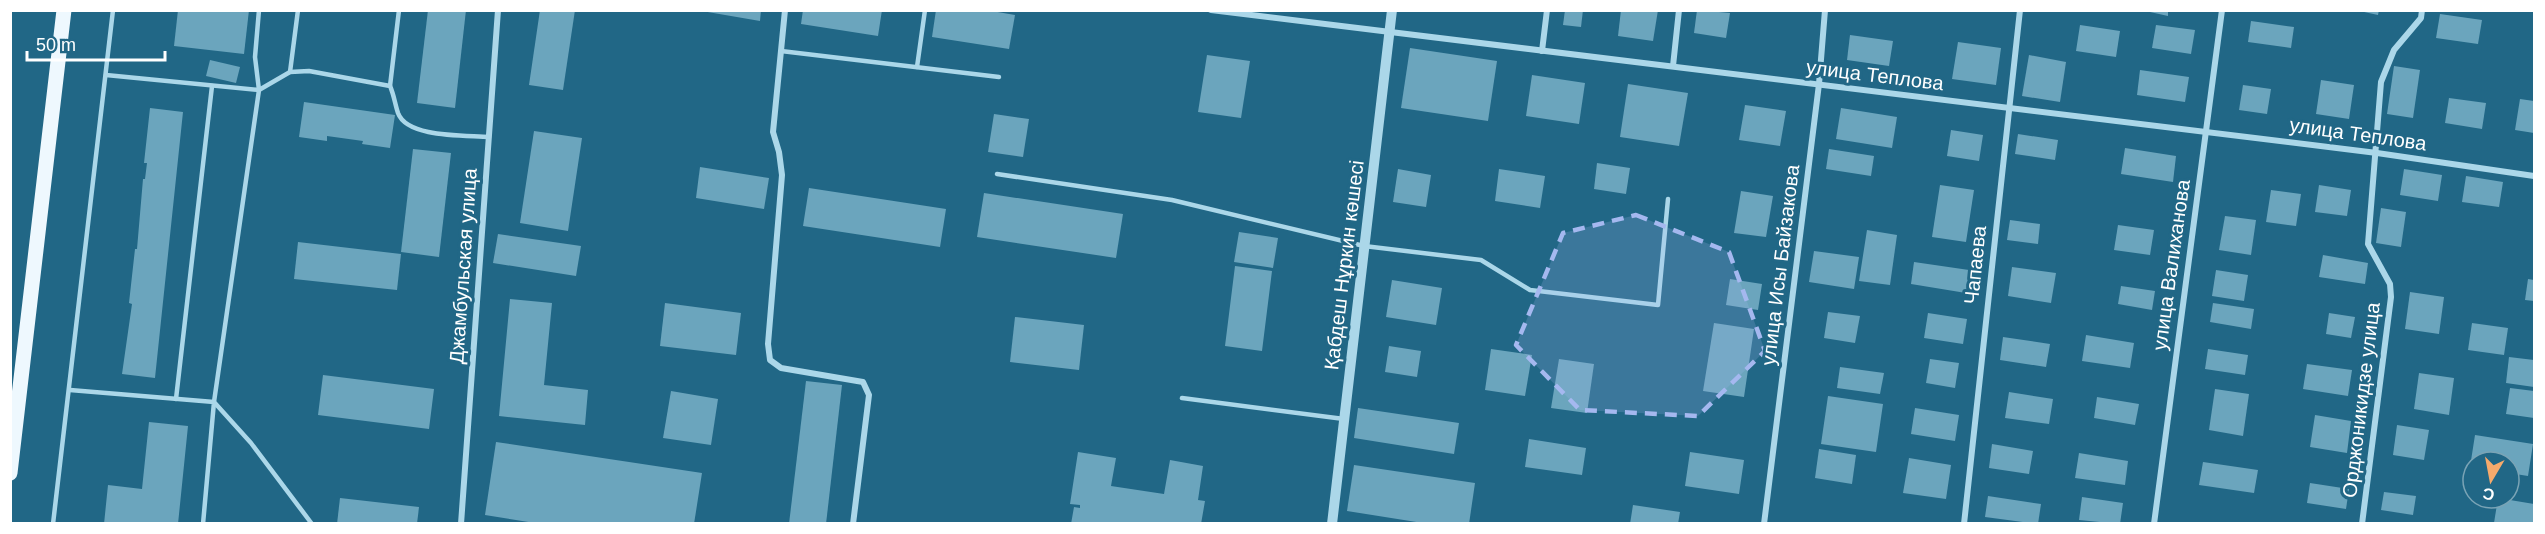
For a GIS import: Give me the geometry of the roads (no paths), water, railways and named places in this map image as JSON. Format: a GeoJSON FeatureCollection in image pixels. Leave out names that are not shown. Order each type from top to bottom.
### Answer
{"type":"FeatureCollection","features":[{"type":"Feature","properties":{"kind":"main road"},"geometry":{"type":"LineString","coordinates":[[10,473],[64,10]]}},
{"type":"Feature","properties":{"kind":"street","name":"Джамбульская улица"},"geometry":{"type":"LineString","coordinates":[[461,524],[498,10]]}},
{"type":"Feature","properties":{"kind":"street"},"geometry":{"type":"LineString","coordinates":[[785,10],[772,132],[779,152],[782,175],[768,344],[770,360],[781,368],[863,382],[869,395],[853,524]]}},
{"type":"Feature","properties":{"kind":"street","name":"улица Теплова"},"geometry":{"type":"LineString","coordinates":[[1211,10],[2377,153],[2535,176]]}},
{"type":"Feature","properties":{"kind":"street","name":"Қабдеш Нұркин көшесі"},"geometry":{"type":"LineString","coordinates":[[1332,524],[1392,10]]}},
{"type":"Feature","properties":{"kind":"street"},"geometry":{"type":"LineString","coordinates":[[1542,51],[1547,10]]}},
{"type":"Feature","properties":{"kind":"street"},"geometry":{"type":"LineString","coordinates":[[1673,66],[1679,10]]}},
{"type":"Feature","properties":{"kind":"street","name":"улица Исы Байзакова"},"geometry":{"type":"LineString","coordinates":[[1764,524],[1819,84],[1825,10]]}},
{"type":"Feature","properties":{"kind":"street","name":"Чапаева"},"geometry":{"type":"LineString","coordinates":[[1964,524],[2020,10]]}},
{"type":"Feature","properties":{"kind":"street","name":"улица Валиханова"},"geometry":{"type":"LineString","coordinates":[[2154,524],[2222,10]]}},
{"type":"Feature","properties":{"kind":"street","name":"Орджоникидзе улица"},"geometry":{"type":"LineString","coordinates":[[2362,524],[2391,297],[2390,284],[2368,244],[2381,82],[2394,50],[2421,18],[2422,10]]}},
{"type":"Feature","properties":{"kind":"lane"},"geometry":{"type":"LineString","coordinates":[[53,524],[113,10]]}},
{"type":"Feature","properties":{"kind":"lane"},"geometry":{"type":"LineString","coordinates":[[203,524],[214,402],[259,90],[255,57],[259,10]]}},
{"type":"Feature","properties":{"kind":"lane"},"geometry":{"type":"LineString","coordinates":[[290,72],[298,10]]}},
{"type":"Feature","properties":{"kind":"lane"},"geometry":{"type":"LineString","coordinates":[[399,10],[390,86],[398,114],[406,126],[418,131],[489,137]]}},
{"type":"Feature","properties":{"kind":"lane"},"geometry":{"type":"LineString","coordinates":[[917,67],[925,10]]}},
{"type":"Feature","properties":{"kind":"lane"},"geometry":{"type":"LineString","coordinates":[[781,51],[999,77]]}},
{"type":"Feature","properties":{"kind":"lane"},"geometry":{"type":"LineString","coordinates":[[106,75],[259,90],[290,72],[309,71],[390,86]]}},
{"type":"Feature","properties":{"kind":"lane"},"geometry":{"type":"LineString","coordinates":[[176,399],[212,86]]}},
{"type":"Feature","properties":{"kind":"lane"},"geometry":{"type":"LineString","coordinates":[[997,174],[1172,200],[1364,246],[1481,260],[1530,290],[1658,305],[1668,200]]}},
{"type":"Feature","properties":{"kind":"lane"},"geometry":{"type":"LineString","coordinates":[[70,390],[214,402],[251,443],[312,524]]}},
{"type":"Feature","properties":{"kind":"lane"},"geometry":{"type":"LineString","coordinates":[[1182,398],[1344,419]]}}]}
